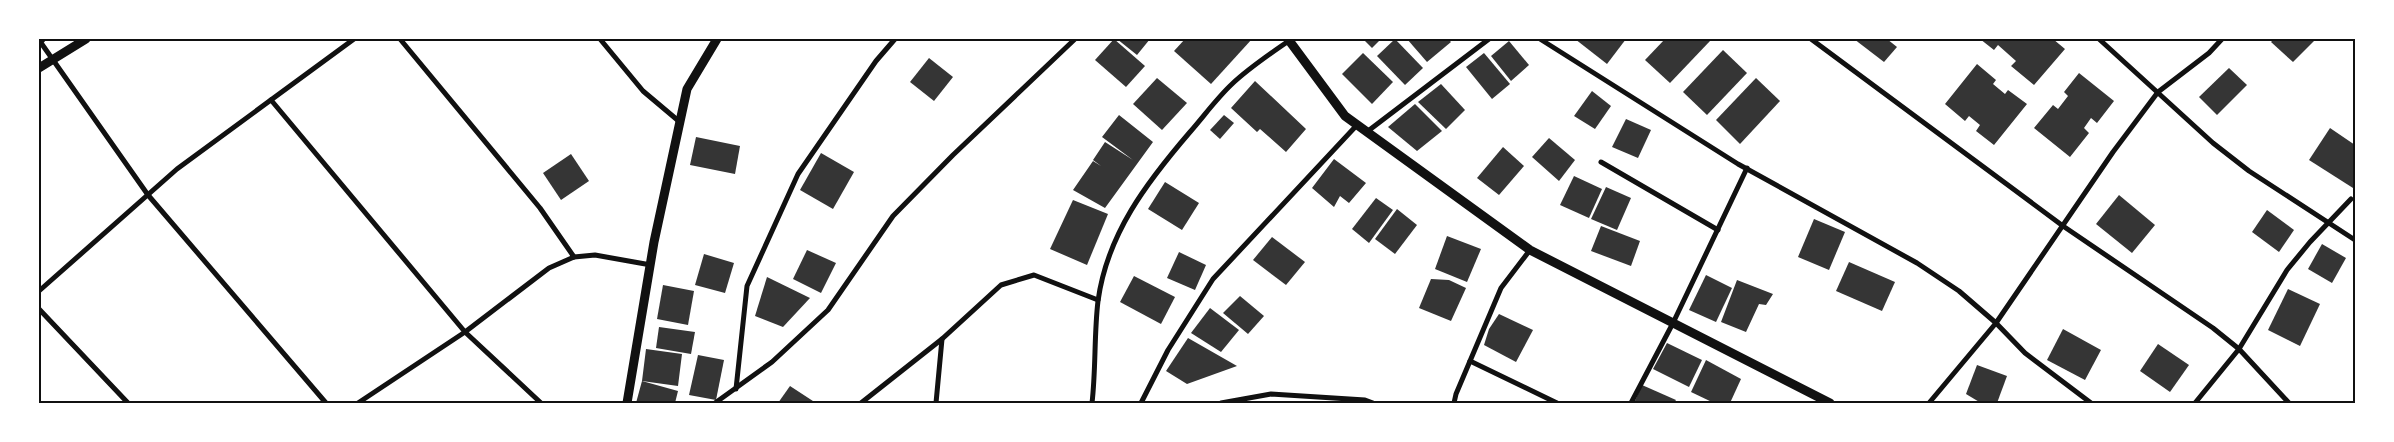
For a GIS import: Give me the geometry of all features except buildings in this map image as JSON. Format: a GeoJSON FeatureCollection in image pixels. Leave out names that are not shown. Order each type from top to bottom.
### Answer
{"type":"FeatureCollection","features":[{"type":"Feature","properties":{"kind":"street"},"geometry":{"type":"LineString","coordinates":[[40,39],[148,195],[326,403]]}},
{"type":"Feature","properties":{"kind":"street"},"geometry":{"type":"LineString","coordinates":[[39,68],[86,39]]}},
{"type":"Feature","properties":{"kind":"street"},"geometry":{"type":"LineString","coordinates":[[39,292],[177,169],[354,39]]}},
{"type":"Feature","properties":{"kind":"street"},"geometry":{"type":"LineString","coordinates":[[400,39],[540,208],[574,257]]}},
{"type":"Feature","properties":{"kind":"street"},"geometry":{"type":"LineString","coordinates":[[600,39],[643,91],[681,123]]}},
{"type":"Feature","properties":{"kind":"street"},"geometry":{"type":"LineString","coordinates":[[626,403],[651,265],[687,89],[717,39]]}},
{"type":"Feature","properties":{"kind":"street"},"geometry":{"type":"LineString","coordinates":[[736,389],[747,286],[798,174],[876,61],[895,39]]}},
{"type":"Feature","properties":{"kind":"street"},"geometry":{"type":"LineString","coordinates":[[715,403],[772,362],[828,310],[894,216],[953,154],[1074,39]]}},
{"type":"Feature","properties":{"kind":"street"},"geometry":{"type":"LineString","coordinates":[[1092,403],[1098,300],[1107,263],[1121,227],[1139,194],[1232,84],[1260,60],[1290,39],[1345,116],[1530,250],[1830,403]]}},
{"type":"Feature","properties":{"kind":"street"},"geometry":{"type":"LineString","coordinates":[[1368,131],[1489,39]]}},
{"type":"Feature","properties":{"kind":"street"},"geometry":{"type":"LineString","coordinates":[[1540,39],[1747,168],[1917,263],[1958,291],[1996,323],[2025,353],[2091,403]]}},
{"type":"Feature","properties":{"kind":"street"},"geometry":{"type":"LineString","coordinates":[[1811,39],[2063,226],[2213,328],[2239,349],[2289,403]]}},
{"type":"Feature","properties":{"kind":"street"},"geometry":{"type":"LineString","coordinates":[[2099,39],[2205,136],[2249,171],[2355,240]]}},
{"type":"Feature","properties":{"kind":"street"},"geometry":{"type":"LineString","coordinates":[[1929,403],[1996,323],[2113,152],[2158,92],[2209,53],[2222,39]]}},
{"type":"Feature","properties":{"kind":"street"},"geometry":{"type":"LineString","coordinates":[[271,100],[465,332],[541,403]]}},
{"type":"Feature","properties":{"kind":"street"},"geometry":{"type":"LineString","coordinates":[[1141,403],[1168,350],[1213,279],[1357,124]]}},
{"type":"Feature","properties":{"kind":"street"},"geometry":{"type":"LineString","coordinates":[[1601,162],[1718,230]]}},
{"type":"Feature","properties":{"kind":"street"},"geometry":{"type":"LineString","coordinates":[[1630,403],[1673,324],[1747,168]]}},
{"type":"Feature","properties":{"kind":"street"},"geometry":{"type":"LineString","coordinates":[[2195,403],[2239,349],[2287,270],[2328,222],[2351,199]]}},
{"type":"Feature","properties":{"kind":"street"},"geometry":{"type":"LineString","coordinates":[[1454,403],[1501,288],[1530,250]]}},
{"type":"Feature","properties":{"kind":"street"},"geometry":{"type":"LineString","coordinates":[[358,403],[465,332],[549,268],[574,257],[595,255],[651,265]]}},
{"type":"Feature","properties":{"kind":"street"},"geometry":{"type":"LineString","coordinates":[[861,403],[942,339],[1001,285],[1034,275],[1098,300]]}},
{"type":"Feature","properties":{"kind":"street"},"geometry":{"type":"LineString","coordinates":[[39,308],[128,403]]}},
{"type":"Feature","properties":{"kind":"street"},"geometry":{"type":"LineString","coordinates":[[936,403],[942,339]]}},
{"type":"Feature","properties":{"kind":"street"},"geometry":{"type":"LineString","coordinates":[[1470,361],[1557,403]]}},
{"type":"Feature","properties":{"kind":"street"},"geometry":{"type":"LineString","coordinates":[[1221,403],[1271,394],[1365,400],[1374,403]]}}]}
